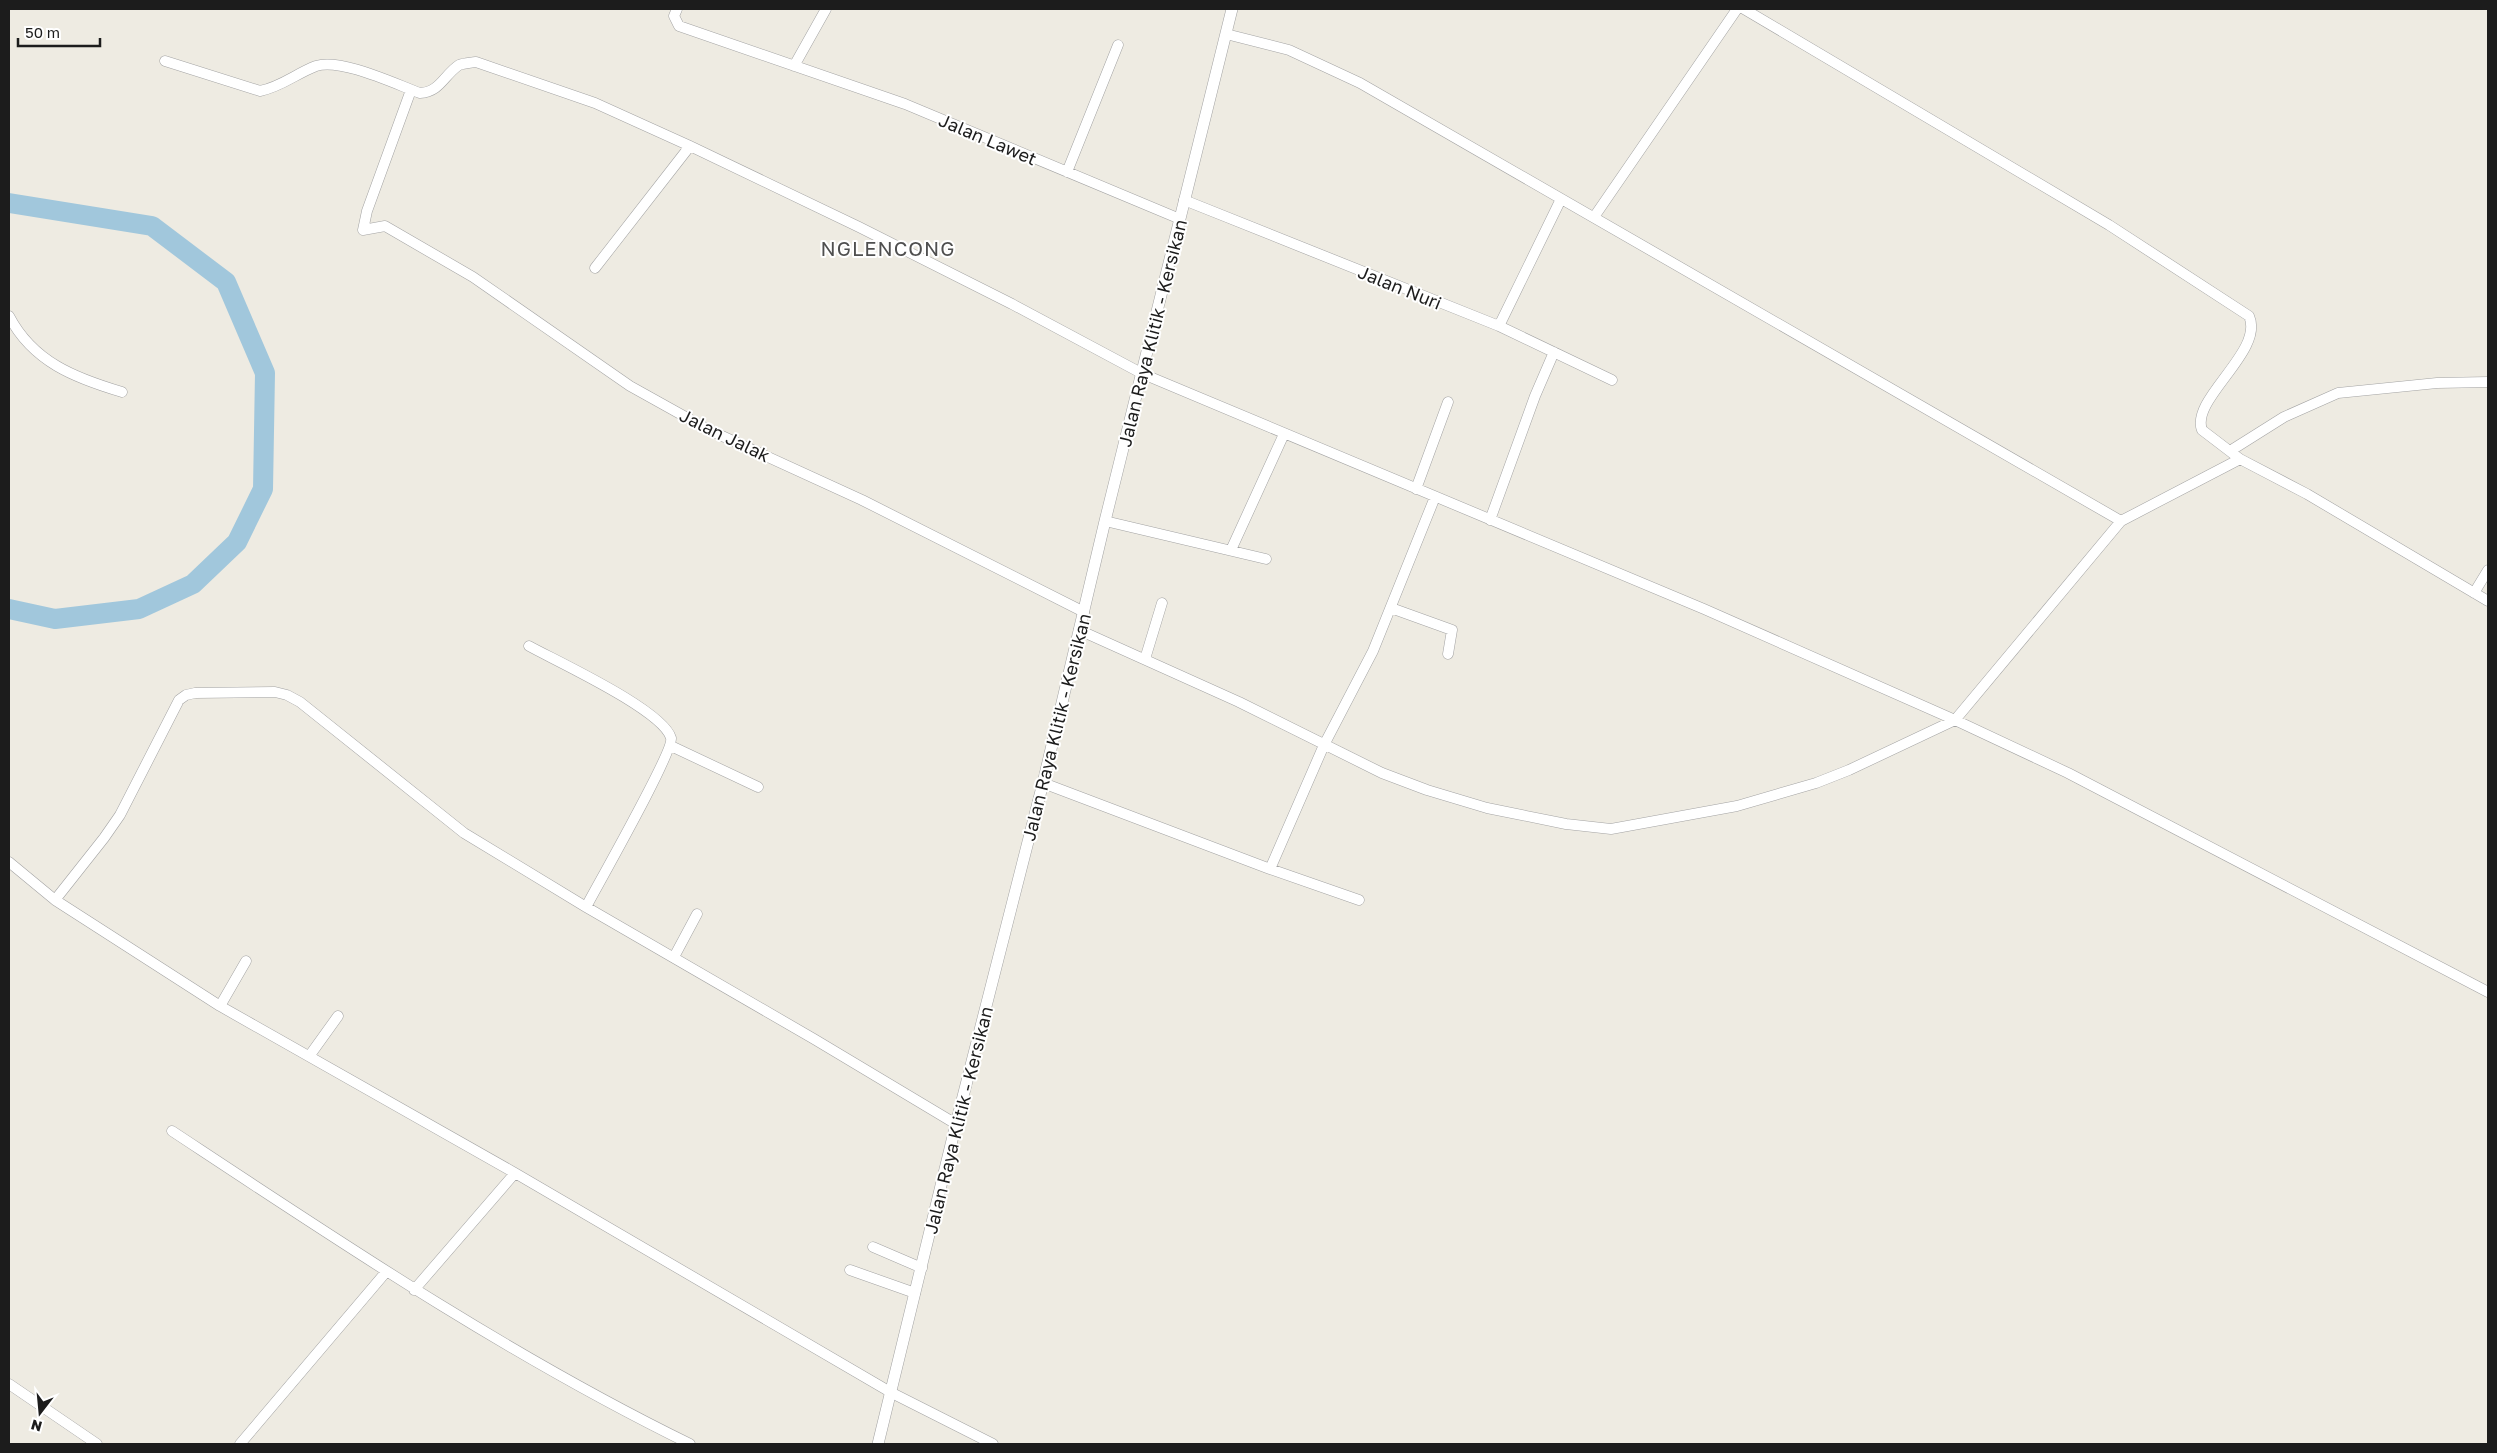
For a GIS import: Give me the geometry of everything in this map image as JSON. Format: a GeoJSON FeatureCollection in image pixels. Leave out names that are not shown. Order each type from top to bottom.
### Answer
{"type":"FeatureCollection","features":[{"type":"Feature","properties":{"kind":"street","name":"Jalan Lawet"},"geometry":{"type":"LineString","coordinates":[[677,9],[675,21],[679,26],[905,104],[1180,219]]}},
{"type":"Feature","properties":{"kind":"street"},"geometry":{"type":"LineString","coordinates":[[794,66],[826,9]]}},
{"type":"Feature","properties":{"kind":"street","name":"Jalan Raya Klitik - Kersikan"},"geometry":{"type":"LineString","coordinates":[[878,1444],[892,1393],[956,1124],[1043,783],[1105,521],[1232,9]]}},
{"type":"Feature","properties":{"kind":"street"},"geometry":{"type":"LineString","coordinates":[[1594,217],[1737,9]]}},
{"type":"Feature","properties":{"kind":"street"},"geometry":{"type":"LineString","coordinates":[[1744,9],[2109,225],[2249,316],[2252,328],[2248,342],[2210,398],[2200,422],[2202,430],[2240,459],[2307,494],[2488,601]]}},
{"type":"Feature","properties":{"kind":"street"},"geometry":{"type":"LineString","coordinates":[[1226,34],[1289,50],[1360,82],[2121,521]]}},
{"type":"Feature","properties":{"kind":"street"},"geometry":{"type":"LineString","coordinates":[[1067,172],[1118,44]]}},
{"type":"Feature","properties":{"kind":"street"},"geometry":{"type":"LineString","coordinates":[[166,60],[260,91],[270,89],[318,66],[328,65],[347,68],[420,93],[430,92],[461,64],[476,62],[595,103],[690,146],[995,295],[1143,374],[1704,609],[1955,720],[2077,777],[2488,992]]}},
{"type":"Feature","properties":{"kind":"street","name":"Jalan Jalak"},"geometry":{"type":"LineString","coordinates":[[411,90],[367,211],[363,230],[385,226],[473,277],[630,386],[709,430],[862,500],[1084,612]]}},
{"type":"Feature","properties":{"kind":"street"},"geometry":{"type":"LineString","coordinates":[[595,268],[690,146]]}},
{"type":"Feature","properties":{"kind":"street"},"geometry":{"type":"LineString","coordinates":[[1499,326],[1561,199]]}},
{"type":"Feature","properties":{"kind":"street","name":"Jalan Nuri"},"geometry":{"type":"LineString","coordinates":[[1184,200],[1499,326],[1612,380]]}},
{"type":"Feature","properties":{"kind":"street"},"geometry":{"type":"LineString","coordinates":[[9,316],[17,332],[33,351],[77,376],[122,392]]}},
{"type":"Feature","properties":{"kind":"street"},"geometry":{"type":"LineString","coordinates":[[1490,520],[1535,396],[1554,352]]}},
{"type":"Feature","properties":{"kind":"street"},"geometry":{"type":"LineString","coordinates":[[2230,451],[2284,417],[2338,393],[2437,383],[2488,382]]}},
{"type":"Feature","properties":{"kind":"street"},"geometry":{"type":"LineString","coordinates":[[1416,489],[1448,402]]}},
{"type":"Feature","properties":{"kind":"street"},"geometry":{"type":"LineString","coordinates":[[1231,550],[1284,434]]}},
{"type":"Feature","properties":{"kind":"street"},"geometry":{"type":"LineString","coordinates":[[1079,630],[1145,659],[1400,780],[1487,808],[1583,827],[1612,829],[1737,806],[1816,783],[1849,770],[1955,720],[2121,521],[2240,459]]}},
{"type":"Feature","properties":{"kind":"street"},"geometry":{"type":"LineString","coordinates":[[1270,870],[1324,745],[1373,650],[1435,497]]}},
{"type":"Feature","properties":{"kind":"street"},"geometry":{"type":"LineString","coordinates":[[1105,521],[1266,559]]}},
{"type":"Feature","properties":{"kind":"street"},"geometry":{"type":"LineString","coordinates":[[2474,593],[2488,570]]}},
{"type":"Feature","properties":{"kind":"street"},"geometry":{"type":"LineString","coordinates":[[1145,659],[1162,603]]}},
{"type":"Feature","properties":{"kind":"street"},"geometry":{"type":"LineString","coordinates":[[1391,608],[1452,630],[1448,654]]}},
{"type":"Feature","properties":{"kind":"street"},"geometry":{"type":"LineString","coordinates":[[528,646],[635,703],[666,729],[671,738],[671,746],[586,907]]}},
{"type":"Feature","properties":{"kind":"street"},"geometry":{"type":"LineString","coordinates":[[55,900],[104,838],[120,814],[179,700],[195,693],[275,692],[287,695],[300,702],[464,834],[956,1124]]}},
{"type":"Feature","properties":{"kind":"street"},"geometry":{"type":"LineString","coordinates":[[671,746],[758,787]]}},
{"type":"Feature","properties":{"kind":"street"},"geometry":{"type":"LineString","coordinates":[[1043,783],[1270,870],[1359,900]]}},
{"type":"Feature","properties":{"kind":"street"},"geometry":{"type":"LineString","coordinates":[[9,862],[55,900],[220,1006],[310,1055],[515,1173],[892,1393],[993,1444]]}},
{"type":"Feature","properties":{"kind":"street"},"geometry":{"type":"LineString","coordinates":[[674,957],[697,914]]}},
{"type":"Feature","properties":{"kind":"street"},"geometry":{"type":"LineString","coordinates":[[220,1006],[246,961]]}},
{"type":"Feature","properties":{"kind":"street"},"geometry":{"type":"LineString","coordinates":[[310,1055],[338,1016]]}},
{"type":"Feature","properties":{"kind":"street"},"geometry":{"type":"LineString","coordinates":[[172,1131],[414,1290],[631,1415],[690,1444]]}},
{"type":"Feature","properties":{"kind":"street"},"geometry":{"type":"LineString","coordinates":[[414,1290],[515,1173]]}},
{"type":"Feature","properties":{"kind":"street"},"geometry":{"type":"LineString","coordinates":[[873,1247],[922,1268]]}},
{"type":"Feature","properties":{"kind":"street"},"geometry":{"type":"LineString","coordinates":[[850,1270],[916,1294]]}},
{"type":"Feature","properties":{"kind":"street"},"geometry":{"type":"LineString","coordinates":[[240,1444],[386,1272]]}},
{"type":"Feature","properties":{"kind":"street"},"geometry":{"type":"LineString","coordinates":[[9,1384],[98,1444]]}},
{"type":"Feature","properties":{"kind":"waterway"},"geometry":{"type":"LineString","coordinates":[[9,203],[152,226],[226,282],[265,373],[263,489],[237,542],[193,584],[139,609],[55,619],[9,609]]}},
{"type":"Feature","properties":{"kind":"district","name":"NGLENCONG"},"geometry":{"type":"Point","coordinates":[888,248]}}]}
